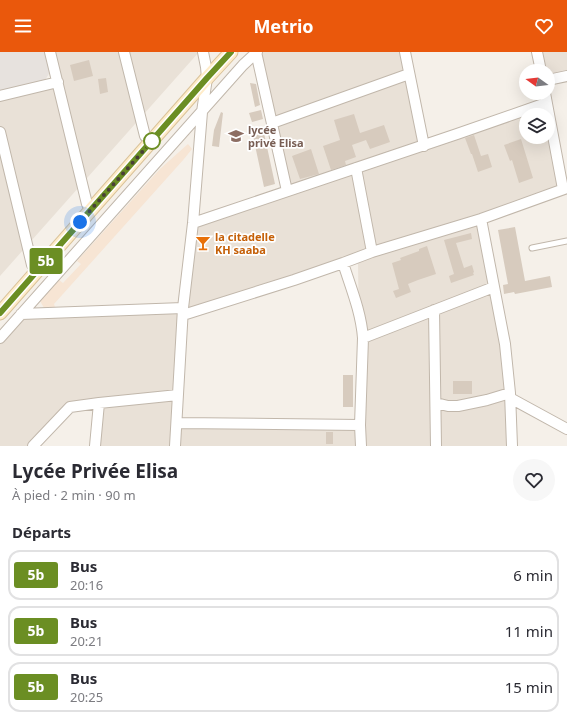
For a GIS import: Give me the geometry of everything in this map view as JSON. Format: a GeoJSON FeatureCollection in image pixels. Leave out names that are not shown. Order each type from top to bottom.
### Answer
{"type":"FeatureCollection","features":[{"type":"Feature","properties":{"kind":"street"},"geometry":{"type":"LineString","coordinates":[[50,52],[87,204]]}},
{"type":"Feature","properties":{"kind":"street"},"geometry":{"type":"LineString","coordinates":[[124,52],[145,136]]}},
{"type":"Feature","properties":{"kind":"street"},"geometry":{"type":"LineString","coordinates":[[175,446],[183,311],[193,223],[206,73],[203,52]]}},
{"type":"Feature","properties":{"kind":"street"},"geometry":{"type":"LineString","coordinates":[[0,313],[206,73],[220,52]]}},
{"type":"Feature","properties":{"kind":"street"},"geometry":{"type":"LineString","coordinates":[[0,301],[87,204],[145,136],[206,73],[231,52]]}},
{"type":"Feature","properties":{"kind":"street"},"geometry":{"type":"LineString","coordinates":[[0,338],[256,52]]}},
{"type":"Feature","properties":{"kind":"street"},"geometry":{"type":"LineString","coordinates":[[256,52],[287,191]]}},
{"type":"Feature","properties":{"kind":"street"},"geometry":{"type":"LineString","coordinates":[[405,52],[424,146]]}},
{"type":"Feature","properties":{"kind":"street"},"geometry":{"type":"LineString","coordinates":[[537,52],[540,64]]}},
{"type":"Feature","properties":{"kind":"street"},"geometry":{"type":"LineString","coordinates":[[272,123],[409,74]]}},
{"type":"Feature","properties":{"kind":"street"},"geometry":{"type":"LineString","coordinates":[[555,79],[567,76]]}},
{"type":"Feature","properties":{"kind":"street"},"geometry":{"type":"LineString","coordinates":[[0,96],[58,82]]}},
{"type":"Feature","properties":{"kind":"street"},"geometry":{"type":"LineString","coordinates":[[21,314],[183,311],[344,263],[372,252],[481,219],[565,189],[545,100]]}},
{"type":"Feature","properties":{"kind":"street"},"geometry":{"type":"LineString","coordinates":[[193,223],[424,146],[546,103]]}},
{"type":"Feature","properties":{"kind":"street"},"geometry":{"type":"LineString","coordinates":[[0,132],[32,265]]}},
{"type":"Feature","properties":{"kind":"street"},"geometry":{"type":"LineString","coordinates":[[356,168],[372,252]]}},
{"type":"Feature","properties":{"kind":"street"},"geometry":{"type":"LineString","coordinates":[[481,219],[505,344],[510,396],[512,446]]}},
{"type":"Feature","properties":{"kind":"street"},"geometry":{"type":"LineString","coordinates":[[344,263],[358,308],[363,338],[360,446]]}},
{"type":"Feature","properties":{"kind":"street"},"geometry":{"type":"LineString","coordinates":[[363,338],[494,287]]}},
{"type":"Feature","properties":{"kind":"street"},"geometry":{"type":"LineString","coordinates":[[434,310],[436,446]]}},
{"type":"Feature","properties":{"kind":"street"},"geometry":{"type":"LineString","coordinates":[[33,446],[70,408],[99,403],[178,395]]}},
{"type":"Feature","properties":{"kind":"street"},"geometry":{"type":"LineString","coordinates":[[436,403],[448,406],[458,406],[510,396],[567,429]]}},
{"type":"Feature","properties":{"kind":"street"},"geometry":{"type":"LineString","coordinates":[[95,446],[99,403]]}},
{"type":"Feature","properties":{"kind":"street"},"geometry":{"type":"LineString","coordinates":[[177,422],[360,425]]}},
{"type":"Feature","properties":{"kind":"lane"},"geometry":{"type":"LineString","coordinates":[[532,248],[567,241]]}},
{"type":"Feature","properties":{"kind":"shaded area"},"geometry":{"type":"Polygon","coordinates":[[[0,52],[45,52],[50,72],[44,82],[0,92],[0,52]]]}},
{"type":"Feature","properties":{"kind":"shaded area"},"geometry":{"type":"Polygon","coordinates":[[[50,52],[199,52],[0,276],[0,100],[58,86],[50,52]]]}},
{"type":"Feature","properties":{"kind":"shaded area"},"geometry":{"type":"Polygon","coordinates":[[[255,52],[404,52],[424,147],[519,115],[519,144],[554,144],[562,190],[482,218],[497,293],[513,446],[96,446],[99,405],[69,406],[33,446],[0,446],[0,343],[23,318],[186,311],[193,225],[287,193],[255,52]],[[358,261],[185,317],[176,426],[360,425],[358,261]]]}},
{"type":"Feature","properties":{"kind":"shaded area"},"geometry":{"type":"Polygon","coordinates":[[[537,52],[567,52],[567,76],[555,79],[555,64],[539,64],[537,52]]]}},
{"type":"Feature","properties":{"kind":"shaded area"},"geometry":{"type":"Polygon","coordinates":[[[547,105],[548,108],[538,108],[547,105]]]}},
{"type":"Feature","properties":{"kind":"shaded area"},"geometry":{"type":"Polygon","coordinates":[[[188,144],[192,149],[184,159],[54,304],[55,307],[47,313],[40,301],[59,280],[63,283],[81,264],[77,261],[160,169],[188,144]]]}},
{"type":"Feature","properties":{"kind":"building"},"geometry":{"type":"Polygon","coordinates":[[[89,60],[93,76],[74,81],[70,65],[89,60]]]}},
{"type":"Feature","properties":{"kind":"building"},"geometry":{"type":"Polygon","coordinates":[[[106,78],[108,92],[100,94],[98,79],[106,78]]]}},
{"type":"Feature","properties":{"kind":"building"},"geometry":{"type":"Polygon","coordinates":[[[250,83],[256,84],[260,105],[255,107],[250,83]]]}},
{"type":"Feature","properties":{"kind":"building"},"geometry":{"type":"Polygon","coordinates":[[[261,110],[263,119],[252,122],[249,113],[261,110]]]}},
{"type":"Feature","properties":{"kind":"building"},"geometry":{"type":"Polygon","coordinates":[[[221,112],[223,113],[219,147],[212,146],[214,130],[221,112]]]}},
{"type":"Feature","properties":{"kind":"building"},"geometry":{"type":"Polygon","coordinates":[[[354,114],[360,133],[384,125],[390,142],[370,149],[366,140],[352,145],[356,157],[345,161],[346,165],[331,170],[323,146],[340,140],[334,120],[354,114]]]}},
{"type":"Feature","properties":{"kind":"building"},"geometry":{"type":"Polygon","coordinates":[[[264,133],[275,184],[264,187],[253,136],[264,133]]]}},
{"type":"Feature","properties":{"kind":"building"},"geometry":{"type":"Polygon","coordinates":[[[474,135],[481,156],[488,154],[492,167],[478,172],[465,138],[474,135]]]}},
{"type":"Feature","properties":{"kind":"building"},"geometry":{"type":"Polygon","coordinates":[[[519,140],[519,144],[523,144],[533,178],[519,183],[512,160],[510,161],[504,145],[519,140]]]}},
{"type":"Feature","properties":{"kind":"building"},"geometry":{"type":"Polygon","coordinates":[[[311,149],[319,174],[300,179],[292,156],[311,149]]]}},
{"type":"Feature","properties":{"kind":"building"},"geometry":{"type":"Polygon","coordinates":[[[515,227],[525,281],[550,276],[552,287],[515,294],[514,292],[504,294],[503,285],[508,284],[498,230],[515,227]]]}},
{"type":"Feature","properties":{"kind":"building"},"geometry":{"type":"Polygon","coordinates":[[[471,233],[472,239],[456,243],[464,268],[472,265],[474,275],[451,283],[449,276],[454,274],[444,240],[471,233]]]}},
{"type":"Feature","properties":{"kind":"building"},"geometry":{"type":"Polygon","coordinates":[[[427,246],[436,274],[408,284],[411,292],[396,298],[393,291],[399,289],[392,263],[401,260],[400,258],[419,251],[419,249],[427,246]]]}},
{"type":"Feature","properties":{"kind":"building"},"geometry":{"type":"Polygon","coordinates":[[[343,375],[353,375],[353,407],[343,407],[343,375]]]}},
{"type":"Feature","properties":{"kind":"building"},"geometry":{"type":"Polygon","coordinates":[[[453,381],[472,381],[472,394],[453,394],[453,381]]]}},
{"type":"Feature","properties":{"kind":"building"},"geometry":{"type":"Polygon","coordinates":[[[326,432],[333,432],[333,444],[326,444],[326,432]]]}},
{"type":"Feature","properties":{"kind":"bus line","name":"5b"},"geometry":{"type":"LineString","coordinates":[[0,313],[231,52]]}},
{"type":"Feature","properties":{"kind":"place","name":"lycée privé Elisa"},"geometry":{"type":"Point","coordinates":[236,136]}},
{"type":"Feature","properties":{"kind":"place","name":"la citadelle KH saaba"},"geometry":{"type":"Point","coordinates":[203,243]}},
{"type":"Feature","properties":{"kind":"route"},"geometry":{"type":"LineString","coordinates":[[80,222],[152,141]]}}]}
